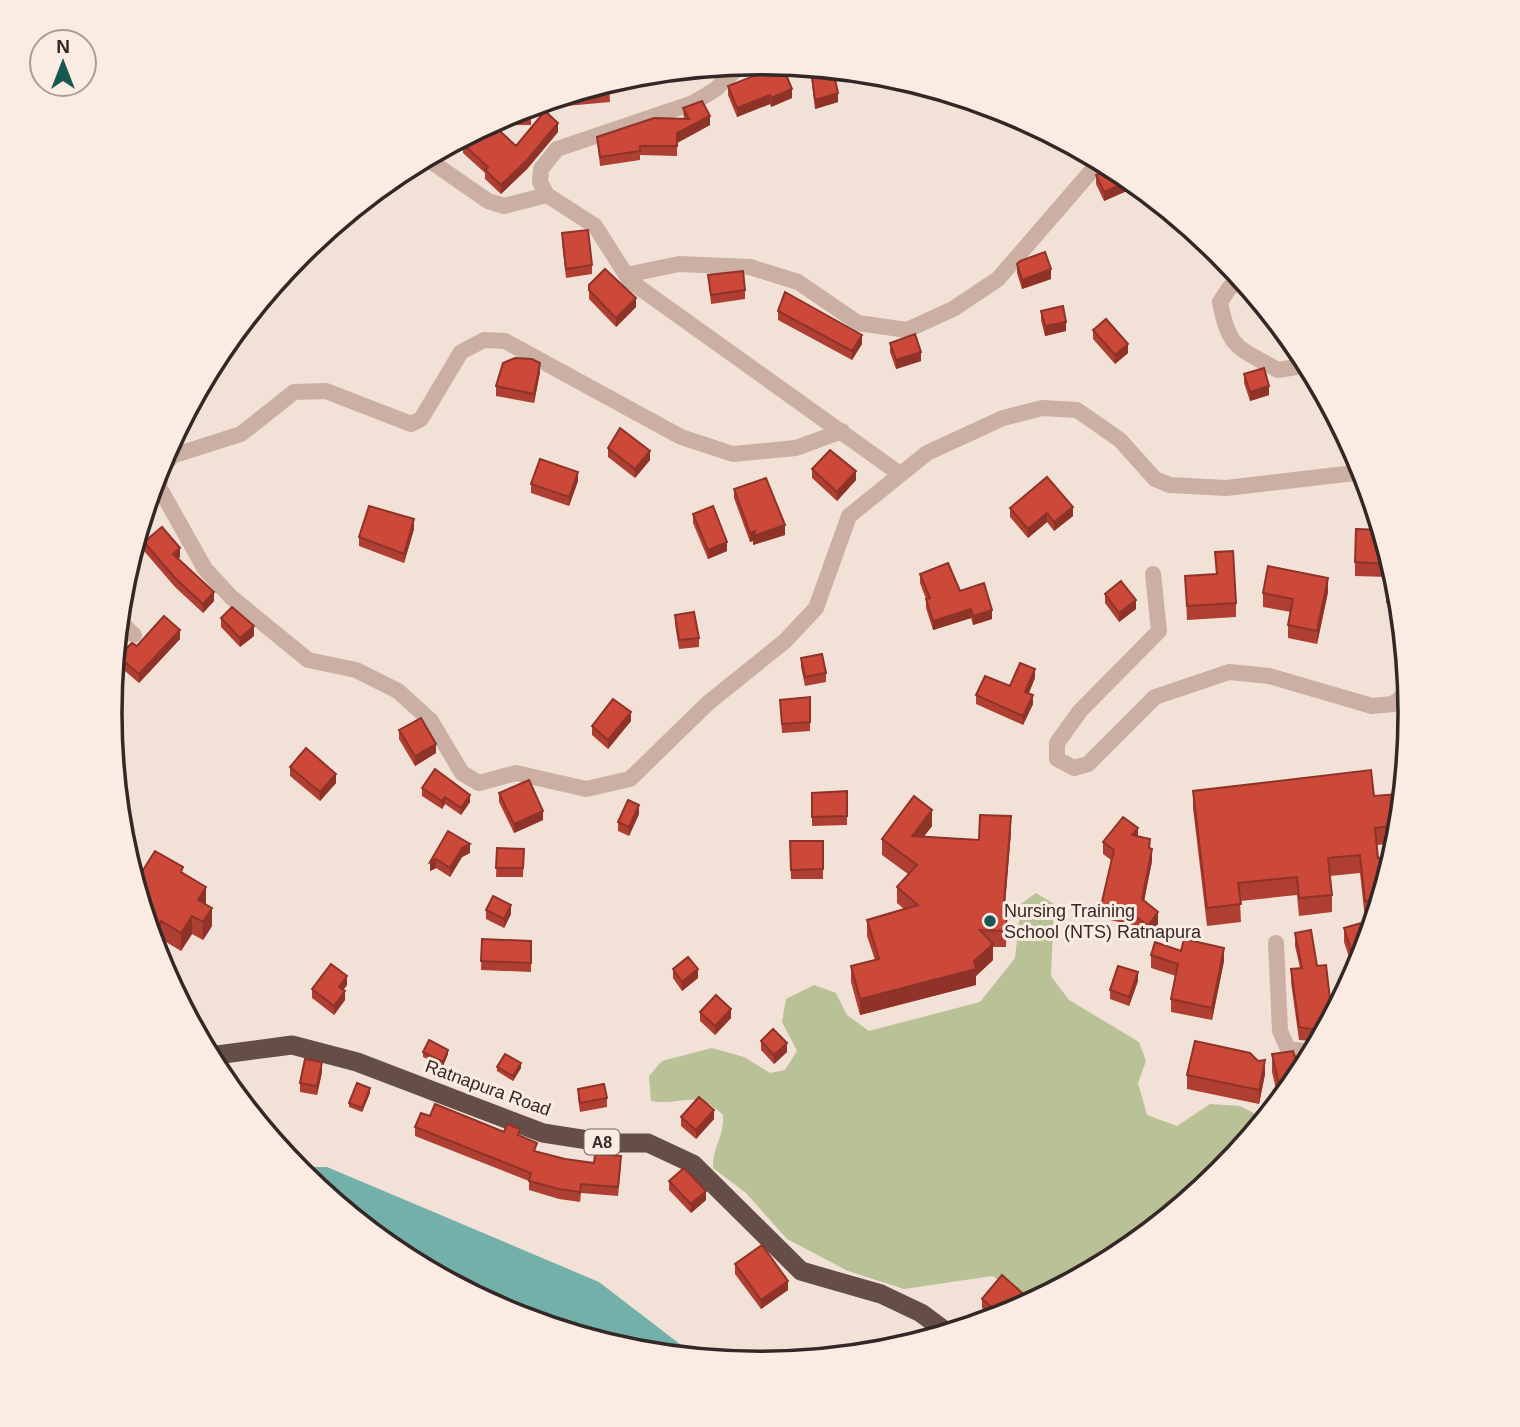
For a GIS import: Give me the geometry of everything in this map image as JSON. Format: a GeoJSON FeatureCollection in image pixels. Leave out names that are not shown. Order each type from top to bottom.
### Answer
{"type":"FeatureCollection","features":[{"type":"Feature","properties":{"kind":"highway","name":"Ratnapura Road"},"geometry":{"type":"LineString","coordinates":[[220,1054],[292,1045],[357,1062],[543,1133],[607,1143],[648,1143],[693,1164],[801,1271],[881,1294],[921,1313],[938,1326]]}},
{"type":"Feature","properties":{"kind":"street"},"geometry":{"type":"LineString","coordinates":[[729,76],[716,89],[693,103],[557,149],[541,169],[540,182],[547,195],[595,226],[630,281],[900,474]]}},
{"type":"Feature","properties":{"kind":"street"},"geometry":{"type":"LineString","coordinates":[[435,164],[488,201],[504,205],[547,195]]}},
{"type":"Feature","properties":{"kind":"street"},"geometry":{"type":"LineString","coordinates":[[626,275],[679,264],[750,267],[798,282],[858,323],[907,330],[953,310],[999,279],[1093,169]]}},
{"type":"Feature","properties":{"kind":"street"},"geometry":{"type":"LineString","coordinates":[[1233,285],[1220,302],[1225,329],[1233,344],[1278,370],[1296,367]]}},
{"type":"Feature","properties":{"kind":"street"},"geometry":{"type":"LineString","coordinates":[[177,454],[242,434],[294,392],[326,391],[411,424],[421,419],[461,352],[484,340],[505,341],[681,437],[733,454],[796,449],[842,430]]}},
{"type":"Feature","properties":{"kind":"street"},"geometry":{"type":"LineString","coordinates":[[162,492],[205,569],[231,597],[308,660],[356,670],[398,691],[431,721],[462,773],[479,783],[516,773],[586,789],[630,779],[708,703],[785,641],[816,608],[849,516],[927,453],[1003,418],[1042,408],[1077,411],[1119,440],[1154,479],[1170,485],[1226,488],[1352,473]]}},
{"type":"Feature","properties":{"kind":"street"},"geometry":{"type":"LineString","coordinates":[[1153,574],[1159,631],[1080,711],[1057,743],[1057,759],[1074,768],[1088,765],[1155,697],[1229,672],[1269,676],[1372,706],[1393,704],[1398,700]]}},
{"type":"Feature","properties":{"kind":"street"},"geometry":{"type":"LineString","coordinates":[[127,629],[134,635]]}},
{"type":"Feature","properties":{"kind":"street"},"geometry":{"type":"LineString","coordinates":[[1276,943],[1280,1031],[1288,1049],[1302,1051]]}},
{"type":"Feature","properties":{"kind":"green space"},"geometry":{"type":"Polygon","coordinates":[[[1036,893],[1054,904],[1051,976],[1069,1000],[1139,1042],[1146,1061],[1138,1083],[1147,1115],[1177,1126],[1210,1104],[1240,1106],[1256,1114],[1211,1165],[1149,1220],[1115,1244],[1042,1286],[1025,1294],[992,1276],[904,1289],[848,1271],[787,1239],[746,1193],[713,1168],[723,1115],[705,1102],[697,1100],[651,1101],[649,1076],[662,1061],[712,1048],[744,1057],[770,1073],[785,1070],[797,1051],[782,1022],[786,999],[814,985],[836,993],[847,1015],[869,1031],[980,1002],[1015,958],[1021,904],[1036,893]]]}},
{"type":"Feature","properties":{"kind":"water"},"geometry":{"type":"Polygon","coordinates":[[[311,1167],[327,1167],[599,1282],[683,1347],[595,1330],[555,1318],[478,1286],[405,1244],[371,1220],[311,1167]]]}},
{"type":"Feature","properties":{"kind":"building"},"geometry":{"type":"Polygon","coordinates":[[[760,75],[787,76],[792,89],[737,108],[728,86],[760,75]]]}},
{"type":"Feature","properties":{"kind":"building"},"geometry":{"type":"Polygon","coordinates":[[[812,78],[835,80],[838,93],[815,100],[812,78]]]}},
{"type":"Feature","properties":{"kind":"building"},"geometry":{"type":"Polygon","coordinates":[[[702,101],[710,116],[677,133],[677,146],[640,146],[640,151],[600,157],[597,137],[654,118],[689,119],[683,108],[702,101]]]}},
{"type":"Feature","properties":{"kind":"building"},"geometry":{"type":"Polygon","coordinates":[[[546,112],[558,123],[527,160],[501,185],[485,170],[488,167],[466,147],[500,131],[516,146],[543,114],[546,112]]]}},
{"type":"Feature","properties":{"kind":"building"},"geometry":{"type":"Polygon","coordinates":[[[1100,174],[1119,186],[1104,192],[1096,175],[1100,174]]]}},
{"type":"Feature","properties":{"kind":"building"},"geometry":{"type":"Polygon","coordinates":[[[588,230],[592,265],[566,269],[562,233],[588,230]]]}},
{"type":"Feature","properties":{"kind":"building"},"geometry":{"type":"Polygon","coordinates":[[[1045,252],[1051,269],[1022,280],[1017,264],[1045,252]]]}},
{"type":"Feature","properties":{"kind":"building"},"geometry":{"type":"Polygon","coordinates":[[[605,269],[636,298],[616,318],[589,290],[589,285],[605,269]]]}},
{"type":"Feature","properties":{"kind":"building"},"geometry":{"type":"Polygon","coordinates":[[[743,271],[745,290],[711,295],[708,275],[743,271]]]}},
{"type":"Feature","properties":{"kind":"building"},"geometry":{"type":"Polygon","coordinates":[[[785,292],[862,335],[852,351],[778,311],[785,292]]]}},
{"type":"Feature","properties":{"kind":"building"},"geometry":{"type":"Polygon","coordinates":[[[1063,306],[1066,322],[1045,326],[1041,311],[1063,306]]]}},
{"type":"Feature","properties":{"kind":"building"},"geometry":{"type":"Polygon","coordinates":[[[1106,319],[1128,344],[1115,355],[1093,330],[1106,319]]]}},
{"type":"Feature","properties":{"kind":"building"},"geometry":{"type":"Polygon","coordinates":[[[915,334],[921,352],[896,360],[890,343],[915,334]]]}},
{"type":"Feature","properties":{"kind":"building"},"geometry":{"type":"Polygon","coordinates":[[[515,358],[532,359],[540,363],[534,394],[496,386],[503,363],[515,358]]]}},
{"type":"Feature","properties":{"kind":"building"},"geometry":{"type":"Polygon","coordinates":[[[1264,368],[1269,386],[1250,392],[1244,374],[1264,368]]]}},
{"type":"Feature","properties":{"kind":"building"},"geometry":{"type":"Polygon","coordinates":[[[620,428],[650,451],[635,469],[608,448],[620,428]]]}},
{"type":"Feature","properties":{"kind":"building"},"geometry":{"type":"Polygon","coordinates":[[[830,450],[856,471],[837,492],[812,469],[830,450]]]}},
{"type":"Feature","properties":{"kind":"building"},"geometry":{"type":"Polygon","coordinates":[[[540,459],[578,472],[569,497],[531,484],[540,459]]]}},
{"type":"Feature","properties":{"kind":"building"},"geometry":{"type":"Polygon","coordinates":[[[1047,477],[1073,507],[1054,522],[1047,513],[1028,529],[1010,508],[1047,477]]]}},
{"type":"Feature","properties":{"kind":"building"},"geometry":{"type":"Polygon","coordinates":[[[766,478],[785,525],[753,536],[755,531],[750,533],[734,489],[766,478]]]}},
{"type":"Feature","properties":{"kind":"building"},"geometry":{"type":"Polygon","coordinates":[[[369,506],[414,519],[404,554],[359,537],[369,506]]]}},
{"type":"Feature","properties":{"kind":"building"},"geometry":{"type":"Polygon","coordinates":[[[713,506],[727,542],[708,550],[693,514],[713,506]]]}},
{"type":"Feature","properties":{"kind":"building"},"geometry":{"type":"Polygon","coordinates":[[[162,527],[180,548],[173,554],[214,592],[203,604],[175,578],[145,541],[162,527]]]}},
{"type":"Feature","properties":{"kind":"building"},"geometry":{"type":"Polygon","coordinates":[[[1356,529],[1371,530],[1380,564],[1355,562],[1356,529]]]}},
{"type":"Feature","properties":{"kind":"building"},"geometry":{"type":"Polygon","coordinates":[[[1233,551],[1236,603],[1187,606],[1185,576],[1217,574],[1215,552],[1233,551]]]}},
{"type":"Feature","properties":{"kind":"building"},"geometry":{"type":"Polygon","coordinates":[[[948,563],[960,591],[984,583],[992,610],[973,616],[971,609],[933,621],[926,599],[930,598],[920,574],[948,563]]]}},
{"type":"Feature","properties":{"kind":"building"},"geometry":{"type":"Polygon","coordinates":[[[1268,566],[1328,578],[1317,631],[1288,625],[1293,599],[1263,593],[1268,566]]]}},
{"type":"Feature","properties":{"kind":"building"},"geometry":{"type":"Polygon","coordinates":[[[1121,581],[1136,600],[1119,613],[1105,594],[1121,581]]]}},
{"type":"Feature","properties":{"kind":"building"},"geometry":{"type":"Polygon","coordinates":[[[232,607],[254,626],[240,638],[221,618],[232,607]]]}},
{"type":"Feature","properties":{"kind":"building"},"geometry":{"type":"Polygon","coordinates":[[[694,612],[699,638],[679,640],[675,615],[694,612]]]}},
{"type":"Feature","properties":{"kind":"building"},"geometry":{"type":"Polygon","coordinates":[[[164,616],[180,630],[139,674],[124,661],[125,649],[132,643],[137,646],[164,616]]]}},
{"type":"Feature","properties":{"kind":"building"},"geometry":{"type":"Polygon","coordinates":[[[822,654],[826,673],[805,677],[801,658],[822,654]]]}},
{"type":"Feature","properties":{"kind":"building"},"geometry":{"type":"Polygon","coordinates":[[[1020,663],[1035,669],[1025,692],[1033,695],[1023,716],[976,695],[985,676],[1010,686],[1020,663]]]}},
{"type":"Feature","properties":{"kind":"building"},"geometry":{"type":"Polygon","coordinates":[[[810,697],[810,722],[782,724],[780,700],[810,697]]]}},
{"type":"Feature","properties":{"kind":"building"},"geometry":{"type":"Polygon","coordinates":[[[613,699],[631,712],[608,740],[592,726],[613,699]]]}},
{"type":"Feature","properties":{"kind":"building"},"geometry":{"type":"Polygon","coordinates":[[[421,718],[436,744],[415,756],[399,730],[421,718]]]}},
{"type":"Feature","properties":{"kind":"building"},"geometry":{"type":"Polygon","coordinates":[[[306,748],[336,774],[320,792],[290,767],[306,748]]]}},
{"type":"Feature","properties":{"kind":"building"},"geometry":{"type":"Polygon","coordinates":[[[435,769],[470,795],[461,808],[445,797],[442,801],[422,788],[435,769]]]}},
{"type":"Feature","properties":{"kind":"building"},"geometry":{"type":"Polygon","coordinates":[[[1371,770],[1374,796],[1393,794],[1388,826],[1375,828],[1378,858],[1382,858],[1370,900],[1365,901],[1360,855],[1328,858],[1332,895],[1299,898],[1297,877],[1238,883],[1241,904],[1207,908],[1193,791],[1371,770]]]}},
{"type":"Feature","properties":{"kind":"building"},"geometry":{"type":"Polygon","coordinates":[[[529,780],[543,811],[514,824],[499,793],[529,780]]]}},
{"type":"Feature","properties":{"kind":"building"},"geometry":{"type":"Polygon","coordinates":[[[847,791],[847,816],[812,817],[812,793],[847,791]]]}},
{"type":"Feature","properties":{"kind":"building"},"geometry":{"type":"Polygon","coordinates":[[[914,796],[932,810],[912,836],[979,840],[980,815],[1011,816],[1004,902],[1007,902],[1006,931],[980,930],[993,944],[974,961],[976,969],[860,999],[851,966],[879,959],[867,920],[918,905],[897,887],[917,865],[882,839],[914,796]]]}},
{"type":"Feature","properties":{"kind":"building"},"geometry":{"type":"Polygon","coordinates":[[[628,800],[639,805],[629,827],[618,822],[628,800]]]}},
{"type":"Feature","properties":{"kind":"building"},"geometry":{"type":"Polygon","coordinates":[[[1123,817],[1138,828],[1132,835],[1150,839],[1149,848],[1152,849],[1142,899],[1158,912],[1148,926],[1133,914],[1101,906],[1114,850],[1103,842],[1123,817]]]}},
{"type":"Feature","properties":{"kind":"building"},"geometry":{"type":"Polygon","coordinates":[[[448,831],[470,844],[462,848],[450,868],[436,859],[430,862],[448,831]]]}},
{"type":"Feature","properties":{"kind":"building"},"geometry":{"type":"Polygon","coordinates":[[[790,841],[823,841],[823,869],[791,870],[790,841]]]}},
{"type":"Feature","properties":{"kind":"building"},"geometry":{"type":"Polygon","coordinates":[[[497,848],[524,849],[523,868],[496,868],[497,848]]]}},
{"type":"Feature","properties":{"kind":"building"},"geometry":{"type":"Polygon","coordinates":[[[155,851],[183,867],[181,872],[206,887],[198,900],[212,908],[203,922],[192,916],[181,933],[161,921],[158,926],[142,872],[155,851]]]}},
{"type":"Feature","properties":{"kind":"building"},"geometry":{"type":"Polygon","coordinates":[[[493,896],[511,905],[504,919],[486,910],[493,896]]]}},
{"type":"Feature","properties":{"kind":"building"},"geometry":{"type":"Polygon","coordinates":[[[1363,923],[1352,953],[1344,928],[1363,923]]]}},
{"type":"Feature","properties":{"kind":"building"},"geometry":{"type":"Polygon","coordinates":[[[1311,930],[1317,966],[1326,965],[1330,1000],[1315,1028],[1299,1027],[1291,969],[1302,968],[1295,933],[1311,930]]]}},
{"type":"Feature","properties":{"kind":"building"},"geometry":{"type":"Polygon","coordinates":[[[482,939],[531,941],[531,963],[481,961],[482,939]]]}},
{"type":"Feature","properties":{"kind":"building"},"geometry":{"type":"Polygon","coordinates":[[[1184,939],[1224,948],[1212,1008],[1171,999],[1178,964],[1151,955],[1155,942],[1181,951],[1184,939]]]}},
{"type":"Feature","properties":{"kind":"building"},"geometry":{"type":"Polygon","coordinates":[[[688,957],[698,969],[682,982],[673,969],[688,957]]]}},
{"type":"Feature","properties":{"kind":"building"},"geometry":{"type":"Polygon","coordinates":[[[331,964],[347,976],[339,987],[345,991],[334,1006],[312,989],[331,964]]]}},
{"type":"Feature","properties":{"kind":"building"},"geometry":{"type":"Polygon","coordinates":[[[1118,966],[1138,972],[1129,997],[1110,990],[1118,966]]]}},
{"type":"Feature","properties":{"kind":"building"},"geometry":{"type":"Polygon","coordinates":[[[716,995],[731,1009],[715,1026],[700,1012],[716,995]]]}},
{"type":"Feature","properties":{"kind":"building"},"geometry":{"type":"Polygon","coordinates":[[[773,1029],[787,1043],[774,1055],[761,1041],[773,1029]]]}},
{"type":"Feature","properties":{"kind":"building"},"geometry":{"type":"Polygon","coordinates":[[[429,1040],[448,1050],[443,1062],[423,1052],[429,1040]]]}},
{"type":"Feature","properties":{"kind":"building"},"geometry":{"type":"Polygon","coordinates":[[[1195,1041],[1250,1053],[1258,1061],[1265,1060],[1259,1090],[1187,1075],[1195,1041]]]}},
{"type":"Feature","properties":{"kind":"building"},"geometry":{"type":"Polygon","coordinates":[[[1293,1051],[1295,1057],[1299,1056],[1279,1084],[1272,1054],[1293,1051]]]}},
{"type":"Feature","properties":{"kind":"building"},"geometry":{"type":"Polygon","coordinates":[[[505,1054],[521,1063],[513,1076],[497,1067],[505,1054]]]}},
{"type":"Feature","properties":{"kind":"building"},"geometry":{"type":"Polygon","coordinates":[[[305,1059],[322,1062],[317,1086],[300,1083],[305,1059]]]}},
{"type":"Feature","properties":{"kind":"building"},"geometry":{"type":"Polygon","coordinates":[[[357,1083],[370,1088],[362,1108],[349,1103],[357,1083]]]}},
{"type":"Feature","properties":{"kind":"building"},"geometry":{"type":"Polygon","coordinates":[[[604,1084],[607,1098],[580,1103],[578,1089],[604,1084]]]}},
{"type":"Feature","properties":{"kind":"building"},"geometry":{"type":"Polygon","coordinates":[[[699,1097],[714,1110],[696,1130],[681,1117],[699,1097]]]}},
{"type":"Feature","properties":{"kind":"building"},"geometry":{"type":"Polygon","coordinates":[[[435,1104],[504,1132],[507,1124],[520,1129],[518,1135],[537,1143],[534,1151],[594,1163],[595,1154],[621,1156],[618,1187],[581,1184],[580,1192],[529,1181],[531,1173],[415,1127],[421,1113],[430,1116],[435,1104]]]}},
{"type":"Feature","properties":{"kind":"building"},"geometry":{"type":"Polygon","coordinates":[[[684,1168],[706,1191],[691,1204],[669,1181],[684,1168]]]}},
{"type":"Feature","properties":{"kind":"building"},"geometry":{"type":"Polygon","coordinates":[[[762,1245],[788,1281],[761,1300],[735,1264],[762,1245]]]}},
{"type":"Feature","properties":{"kind":"building"},"geometry":{"type":"Polygon","coordinates":[[[1002,1275],[1024,1294],[992,1308],[982,1299],[1002,1275]]]}},
{"type":"Feature","properties":{"kind":"place","name":"Nursing Training School (NTS) Ratnapura"},"geometry":{"type":"Point","coordinates":[990,921]}}]}
